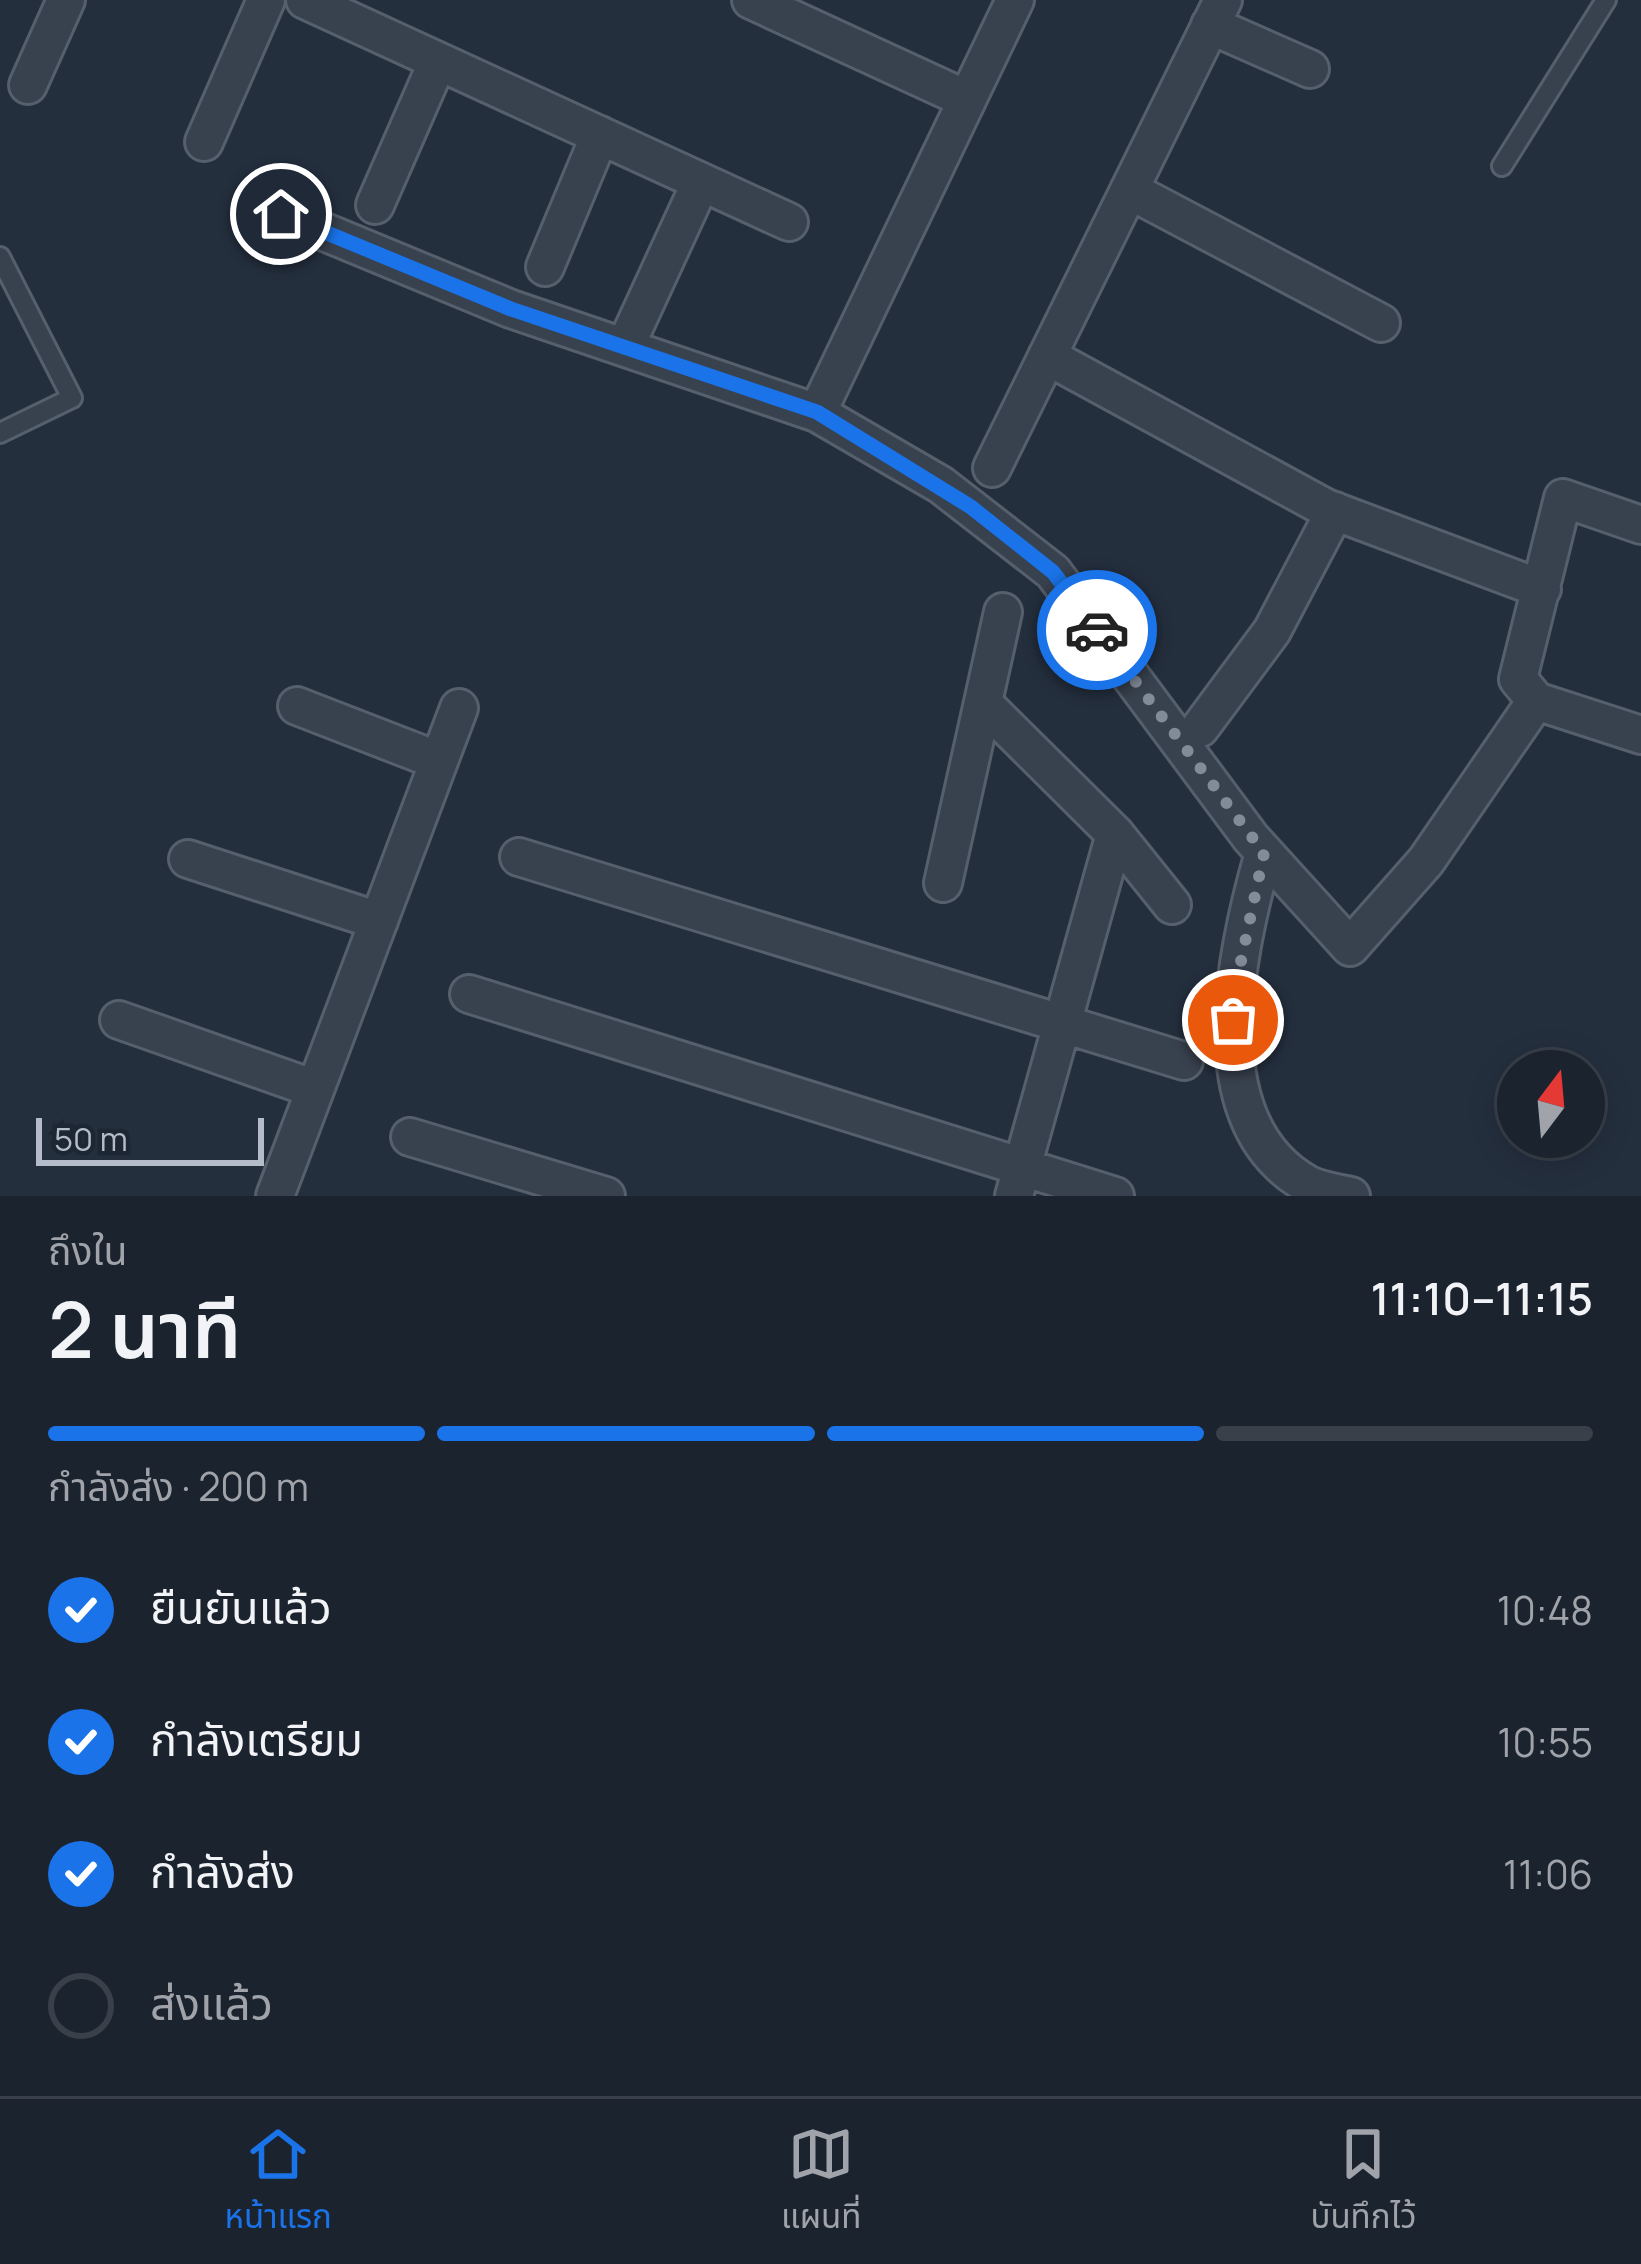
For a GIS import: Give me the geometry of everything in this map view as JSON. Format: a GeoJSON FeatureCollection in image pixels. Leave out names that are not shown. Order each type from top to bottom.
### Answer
{"type":"FeatureCollection","features":[{"type":"Feature","properties":{"kind":"street"},"geometry":{"type":"LineString","coordinates":[[28,85],[66,0]]}},
{"type":"Feature","properties":{"kind":"street"},"geometry":{"type":"LineString","coordinates":[[204,142],[266,0]]}},
{"type":"Feature","properties":{"kind":"street"},"geometry":{"type":"LineString","coordinates":[[304,0],[379,15],[438,61],[790,222]]}},
{"type":"Feature","properties":{"kind":"street"},"geometry":{"type":"LineString","coordinates":[[751,0],[966,99]]}},
{"type":"Feature","properties":{"kind":"street"},"geometry":{"type":"LineString","coordinates":[[817,412],[1015,0]]}},
{"type":"Feature","properties":{"kind":"street"},"geometry":{"type":"LineString","coordinates":[[992,468],[1216,13],[1310,69]]}},
{"type":"Feature","properties":{"kind":"street"},"geometry":{"type":"LineString","coordinates":[[375,205],[438,61]]}},
{"type":"Feature","properties":{"kind":"street"},"geometry":{"type":"LineString","coordinates":[[545,267],[600,135]]}},
{"type":"Feature","properties":{"kind":"street"},"geometry":{"type":"LineString","coordinates":[[625,347],[701,182]]}},
{"type":"Feature","properties":{"kind":"street"},"geometry":{"type":"LineString","coordinates":[[1129,190],[1382,322]]}},
{"type":"Feature","properties":{"kind":"street"},"geometry":{"type":"LineString","coordinates":[[281,214],[511,309],[817,412],[941,485],[1053,572],[1264,853],[1350,947],[1426,861],[1536,701]]}},
{"type":"Feature","properties":{"kind":"street"},"geometry":{"type":"LineString","coordinates":[[1047,356],[1335,511],[1541,589]]}},
{"type":"Feature","properties":{"kind":"street"},"geometry":{"type":"LineString","coordinates":[[1641,525],[1563,498],[1518,679],[1536,701],[1641,735]]}},
{"type":"Feature","properties":{"kind":"street"},"geometry":{"type":"LineString","coordinates":[[1201,728],[1272,632],[1335,511]]}},
{"type":"Feature","properties":{"kind":"street"},"geometry":{"type":"LineString","coordinates":[[944,883],[1003,612]]}},
{"type":"Feature","properties":{"kind":"street"},"geometry":{"type":"LineString","coordinates":[[985,705],[1115,835],[1172,904]]}},
{"type":"Feature","properties":{"kind":"street"},"geometry":{"type":"LineString","coordinates":[[297,706],[439,761]]}},
{"type":"Feature","properties":{"kind":"street"},"geometry":{"type":"LineString","coordinates":[[275,1196],[458,709]]}},
{"type":"Feature","properties":{"kind":"street"},"geometry":{"type":"LineString","coordinates":[[1018,1182],[1115,835]]}},
{"type":"Feature","properties":{"kind":"street"},"geometry":{"type":"LineString","coordinates":[[1264,853],[1234,996],[1231,1044],[1241,1098],[1284,1168],[1310,1186],[1352,1196]]}},
{"type":"Feature","properties":{"kind":"street"},"geometry":{"type":"LineString","coordinates":[[519,857],[1184,1061]]}},
{"type":"Feature","properties":{"kind":"street"},"geometry":{"type":"LineString","coordinates":[[188,859],[379,921]]}},
{"type":"Feature","properties":{"kind":"street"},"geometry":{"type":"LineString","coordinates":[[470,994],[1018,1182],[1115,1196]]}},
{"type":"Feature","properties":{"kind":"street"},"geometry":{"type":"LineString","coordinates":[[119,1020],[315,1089]]}},
{"type":"Feature","properties":{"kind":"street"},"geometry":{"type":"LineString","coordinates":[[410,1137],[543,1187],[606,1196]]}},
{"type":"Feature","properties":{"kind":"lane"},"geometry":{"type":"LineString","coordinates":[[1502,166],[1606,0]]}},
{"type":"Feature","properties":{"kind":"lane"},"geometry":{"type":"LineString","coordinates":[[0,257],[72,398],[0,433]]}},
{"type":"Feature","properties":{"kind":"way so far"},"geometry":{"type":"LineString","coordinates":[[1097,630],[1264,853],[1233,1020]]}},
{"type":"Feature","properties":{"kind":"route"},"geometry":{"type":"LineString","coordinates":[[281,214],[511,309],[817,412],[971,507],[1053,572],[1097,630]]}}]}
